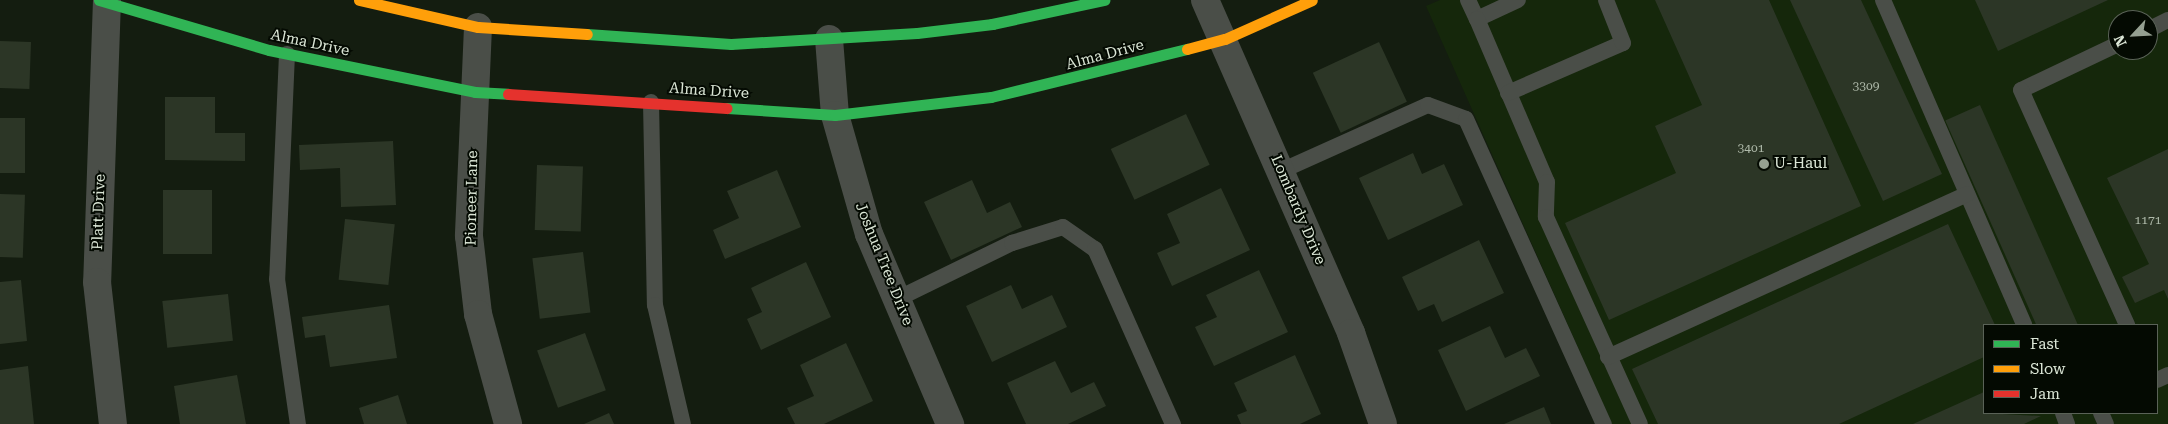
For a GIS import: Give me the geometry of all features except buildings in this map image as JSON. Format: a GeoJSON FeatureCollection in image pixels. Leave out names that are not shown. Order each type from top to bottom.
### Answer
{"type":"FeatureCollection","features":[{"type":"Feature","properties":{"kind":"main road"},"geometry":{"type":"LineString","coordinates":[[359,0],[478,27],[731,44],[828,39],[992,24],[1104,0]]}},
{"type":"Feature","properties":{"kind":"main road","name":"Alma Drive"},"geometry":{"type":"LineString","coordinates":[[104,1],[286,54],[475,92],[835,115],[991,97],[1225,39],[1312,0]]}},
{"type":"Feature","properties":{"kind":"street","name":"Lombardy Drive"},"geometry":{"type":"LineString","coordinates":[[1205,0],[1225,39],[1351,333],[1383,424]]}},
{"type":"Feature","properties":{"kind":"street","name":"Platt Drive"},"geometry":{"type":"LineString","coordinates":[[104,1],[97,282],[113,424]]}},
{"type":"Feature","properties":{"kind":"street","name":"Pioneer Lane"},"geometry":{"type":"LineString","coordinates":[[478,27],[469,236],[478,314],[508,424]]}},
{"type":"Feature","properties":{"kind":"street","name":"Joshua Tree Drive"},"geometry":{"type":"LineString","coordinates":[[828,39],[835,115],[869,234],[950,424]]}},
{"type":"Feature","properties":{"kind":"lane"},"geometry":{"type":"LineString","coordinates":[[1468,0],[1547,182],[1546,217],[1640,424]]}},
{"type":"Feature","properties":{"kind":"lane"},"geometry":{"type":"LineString","coordinates":[[1477,18],[1518,0]]}},
{"type":"Feature","properties":{"kind":"lane"},"geometry":{"type":"LineString","coordinates":[[1508,93],[1624,43],[1606,0]]}},
{"type":"Feature","properties":{"kind":"lane"},"geometry":{"type":"LineString","coordinates":[[1883,0],[2024,324]]}},
{"type":"Feature","properties":{"kind":"lane"},"geometry":{"type":"LineString","coordinates":[[2108,49],[2021,90],[2127,324]]}},
{"type":"Feature","properties":{"kind":"lane"},"geometry":{"type":"LineString","coordinates":[[286,54],[278,279],[298,424]]}},
{"type":"Feature","properties":{"kind":"lane"},"geometry":{"type":"LineString","coordinates":[[651,102],[655,305],[683,424]]}},
{"type":"Feature","properties":{"kind":"lane"},"geometry":{"type":"LineString","coordinates":[[1281,170],[1428,105],[1466,119],[1604,424]]}},
{"type":"Feature","properties":{"kind":"lane"},"geometry":{"type":"LineString","coordinates":[[1608,357],[1967,194]]}},
{"type":"Feature","properties":{"kind":"lane"},"geometry":{"type":"LineString","coordinates":[[897,299],[1012,243],[1063,227],[1095,249],[1173,424]]}},
{"type":"Feature","properties":{"kind":"shaded area"},"geometry":{"type":"Polygon","coordinates":[[[1440,0],[2168,0],[2168,424],[1612,424],[1426,6],[1440,0]]]}},
{"type":"Feature","properties":{"kind":"traffic: fast"},"geometry":{"type":"LineString","coordinates":[[99,0],[269,50],[475,92],[508,94]]}},
{"type":"Feature","properties":{"kind":"traffic: fast"},"geometry":{"type":"LineString","coordinates":[[587,34],[731,44],[917,33],[992,24],[1104,0]]}},
{"type":"Feature","properties":{"kind":"traffic: fast"},"geometry":{"type":"LineString","coordinates":[[727,108],[835,115],[991,97],[1187,49]]}},
{"type":"Feature","properties":{"kind":"traffic: slow"},"geometry":{"type":"LineString","coordinates":[[359,0],[478,27],[587,34]]}},
{"type":"Feature","properties":{"kind":"traffic: slow"},"geometry":{"type":"LineString","coordinates":[[1187,49],[1225,39],[1312,0]]}},
{"type":"Feature","properties":{"kind":"traffic: jam"},"geometry":{"type":"LineString","coordinates":[[508,94],[727,108]]}},
{"type":"Feature","properties":{"kind":"place","name":"U-Haul"},"geometry":{"type":"Point","coordinates":[1764,164]}}]}
